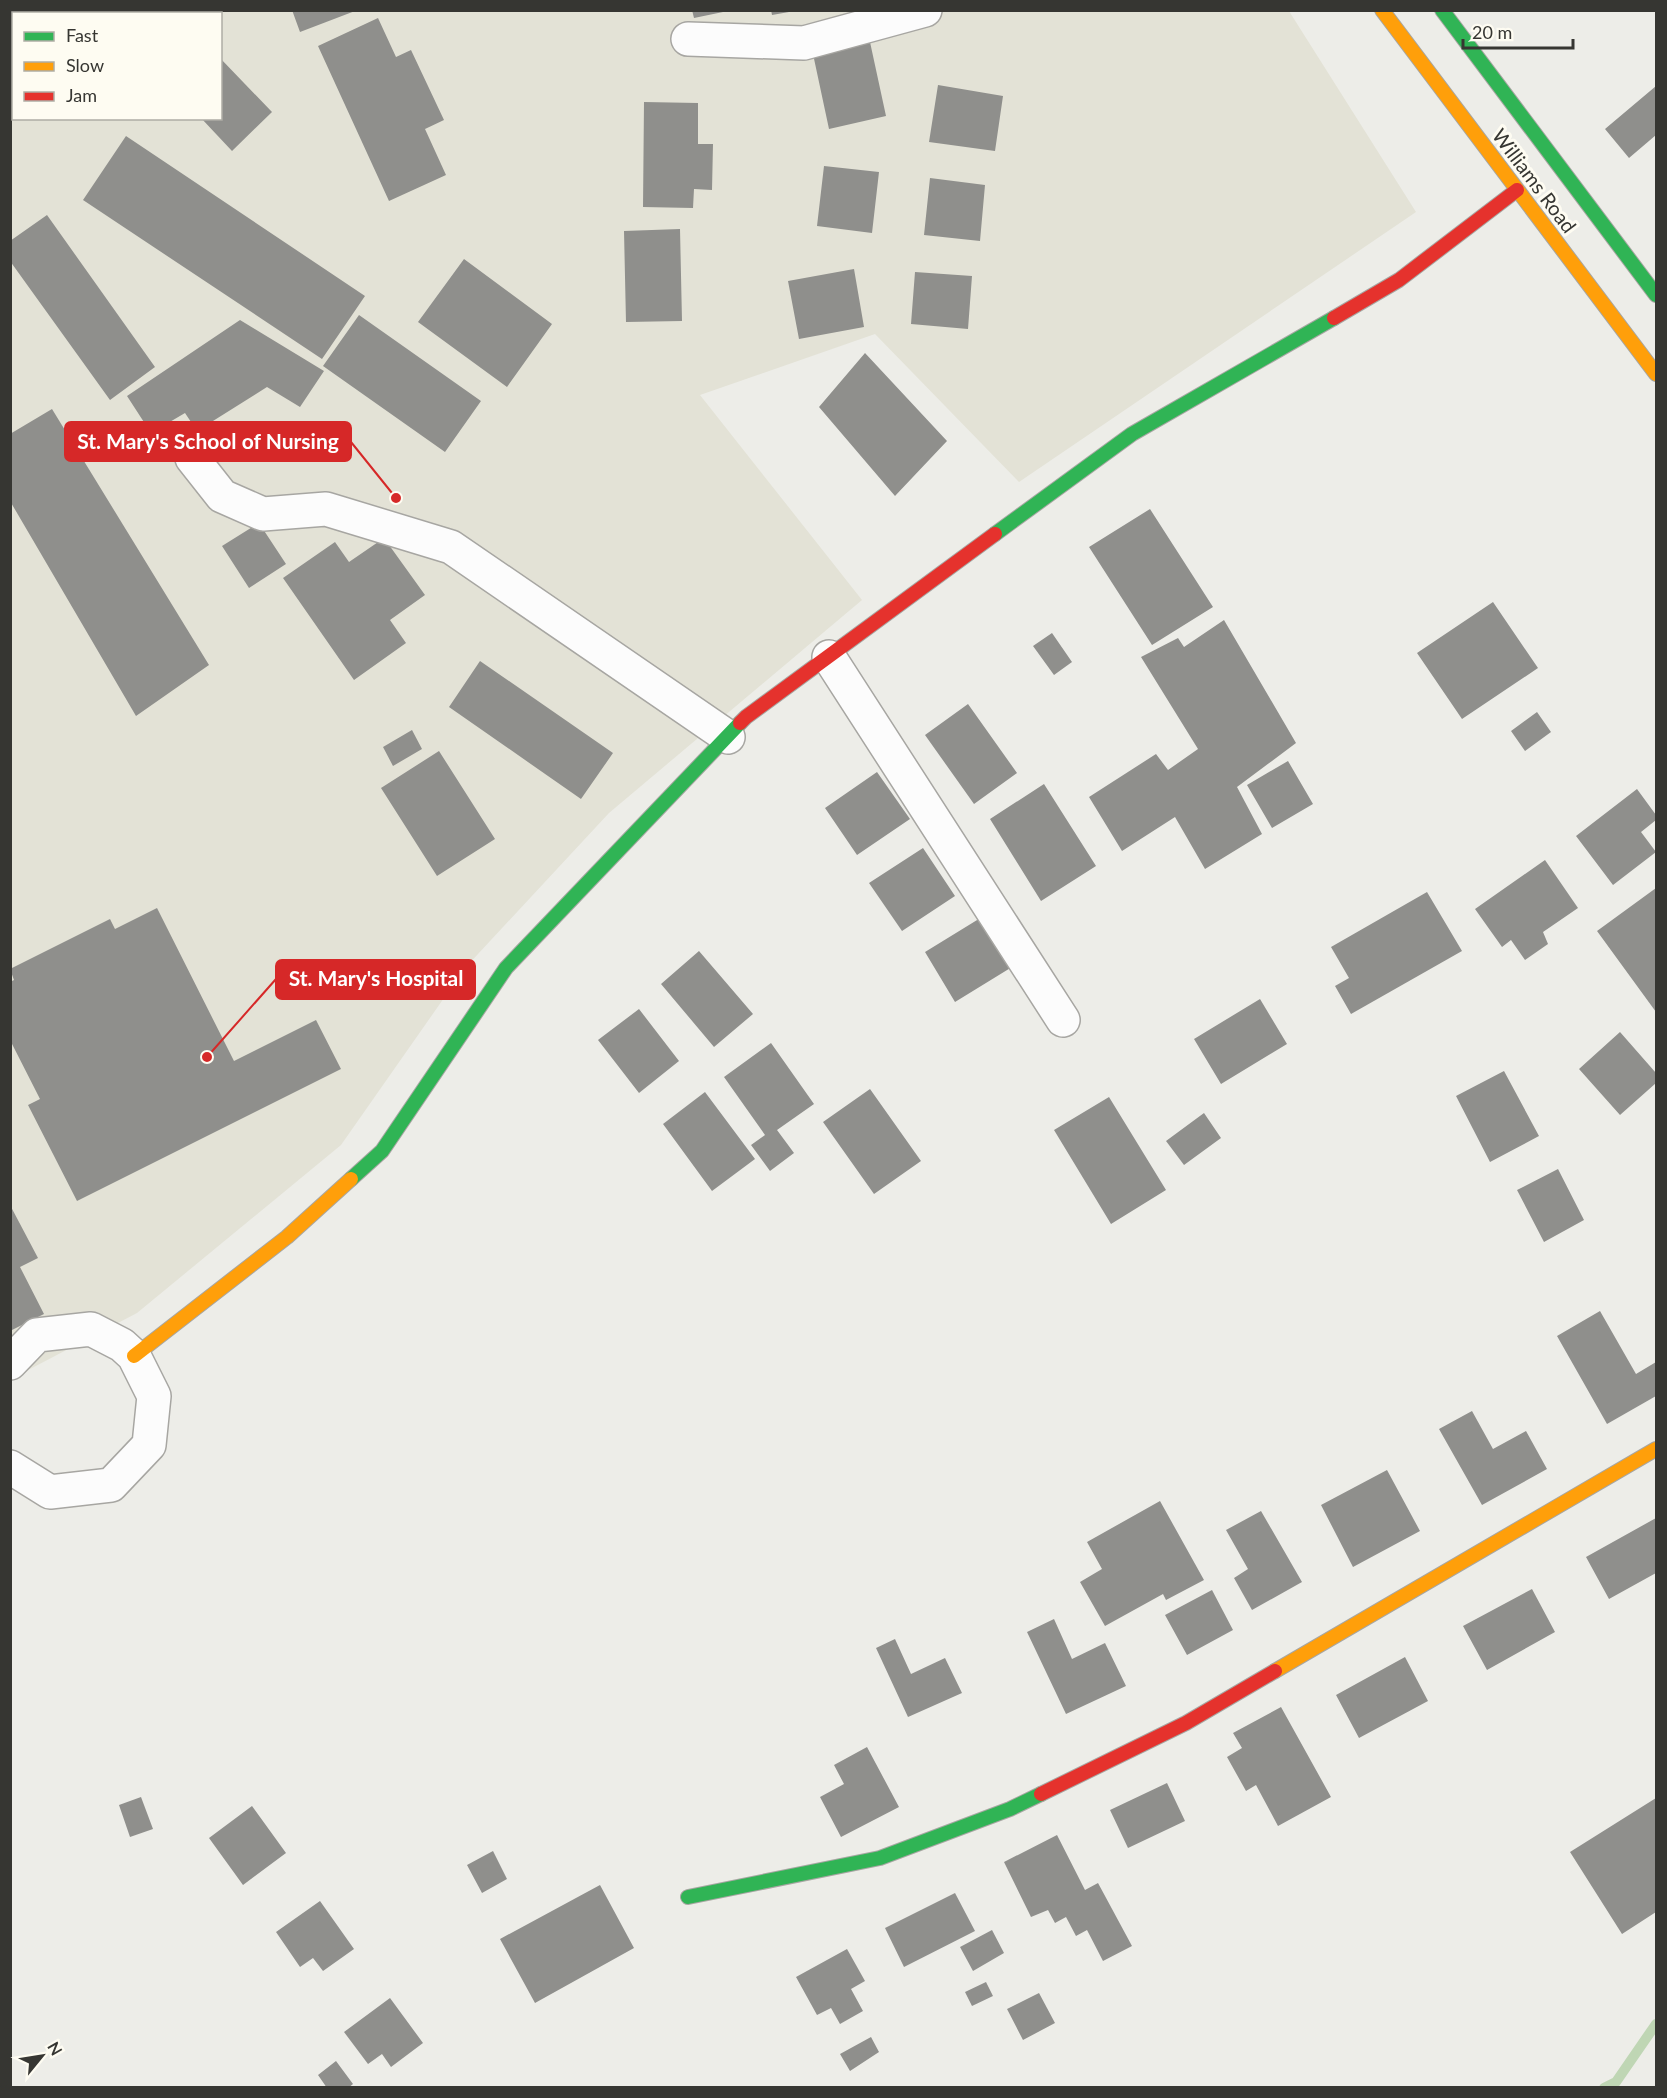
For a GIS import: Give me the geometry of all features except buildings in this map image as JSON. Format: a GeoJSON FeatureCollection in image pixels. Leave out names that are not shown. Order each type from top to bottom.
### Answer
{"type":"FeatureCollection","features":[{"type":"Feature","properties":{"kind":"street"},"geometry":{"type":"LineString","coordinates":[[688,39],[804,43],[925,10]]}},
{"type":"Feature","properties":{"kind":"street","name":"Williams Road"},"geometry":{"type":"LineString","coordinates":[[1382,10],[1656,374]]}},
{"type":"Feature","properties":{"kind":"street","name":"Williams Road"},"geometry":{"type":"LineString","coordinates":[[1442,10],[1656,295]]}},
{"type":"Feature","properties":{"kind":"street"},"geometry":{"type":"LineString","coordinates":[[134,1356],[287,1237],[382,1150],[506,968],[746,717],[1132,434],[1399,280],[1517,190]]}},
{"type":"Feature","properties":{"kind":"street"},"geometry":{"type":"LineString","coordinates":[[192,458],[222,496],[263,514],[326,509],[369,520],[451,547],[728,736]]}},
{"type":"Feature","properties":{"kind":"street"},"geometry":{"type":"LineString","coordinates":[[829,657],[1063,1020]]}},
{"type":"Feature","properties":{"kind":"street"},"geometry":{"type":"LineString","coordinates":[[10,1363],[37,1335],[91,1329],[122,1345],[134,1356],[154,1396],[148,1445],[111,1485],[50,1492],[10,1467]]}},
{"type":"Feature","properties":{"kind":"street"},"geometry":{"type":"LineString","coordinates":[[688,1897],[880,1858],[1010,1809],[1186,1723],[1656,1449]]}},
{"type":"Feature","properties":{"kind":"shaded area"},"geometry":{"type":"Polygon","coordinates":[[[11,11],[1289,11],[1416,212],[1019,482],[875,334],[700,395],[862,600],[609,813],[465,968],[341,1145],[137,1313],[11,1379],[11,11]]]}},
{"type":"Feature","properties":{"kind":"waterway"},"geometry":{"type":"LineString","coordinates":[[1604,2088],[1616,2082],[1656,2024]]}},
{"type":"Feature","properties":{"kind":"traffic: fast"},"geometry":{"type":"LineString","coordinates":[[1442,10],[1656,295]]}},
{"type":"Feature","properties":{"kind":"traffic: fast"},"geometry":{"type":"LineString","coordinates":[[995,534],[1132,434],[1334,318]]}},
{"type":"Feature","properties":{"kind":"traffic: fast"},"geometry":{"type":"LineString","coordinates":[[351,1179],[382,1151],[506,968],[740,723]]}},
{"type":"Feature","properties":{"kind":"traffic: fast"},"geometry":{"type":"LineString","coordinates":[[688,1897],[880,1858],[1010,1809],[1041,1794]]}},
{"type":"Feature","properties":{"kind":"traffic: slow"},"geometry":{"type":"LineString","coordinates":[[1382,10],[1656,374]]}},
{"type":"Feature","properties":{"kind":"traffic: slow"},"geometry":{"type":"LineString","coordinates":[[134,1356],[287,1237],[351,1179]]}},
{"type":"Feature","properties":{"kind":"traffic: slow"},"geometry":{"type":"LineString","coordinates":[[1275,1671],[1656,1449]]}},
{"type":"Feature","properties":{"kind":"traffic: jam"},"geometry":{"type":"LineString","coordinates":[[1334,318],[1399,280],[1517,190]]}},
{"type":"Feature","properties":{"kind":"traffic: jam"},"geometry":{"type":"LineString","coordinates":[[740,723],[995,534]]}},
{"type":"Feature","properties":{"kind":"traffic: jam"},"geometry":{"type":"LineString","coordinates":[[1041,1794],[1186,1723],[1275,1671]]}},
{"type":"Feature","properties":{"kind":"place","name":"St. Mary's School of Nursing"},"geometry":{"type":"Point","coordinates":[396,498]}},
{"type":"Feature","properties":{"kind":"place","name":"St. Mary's Hospital"},"geometry":{"type":"Point","coordinates":[207,1057]}}]}
